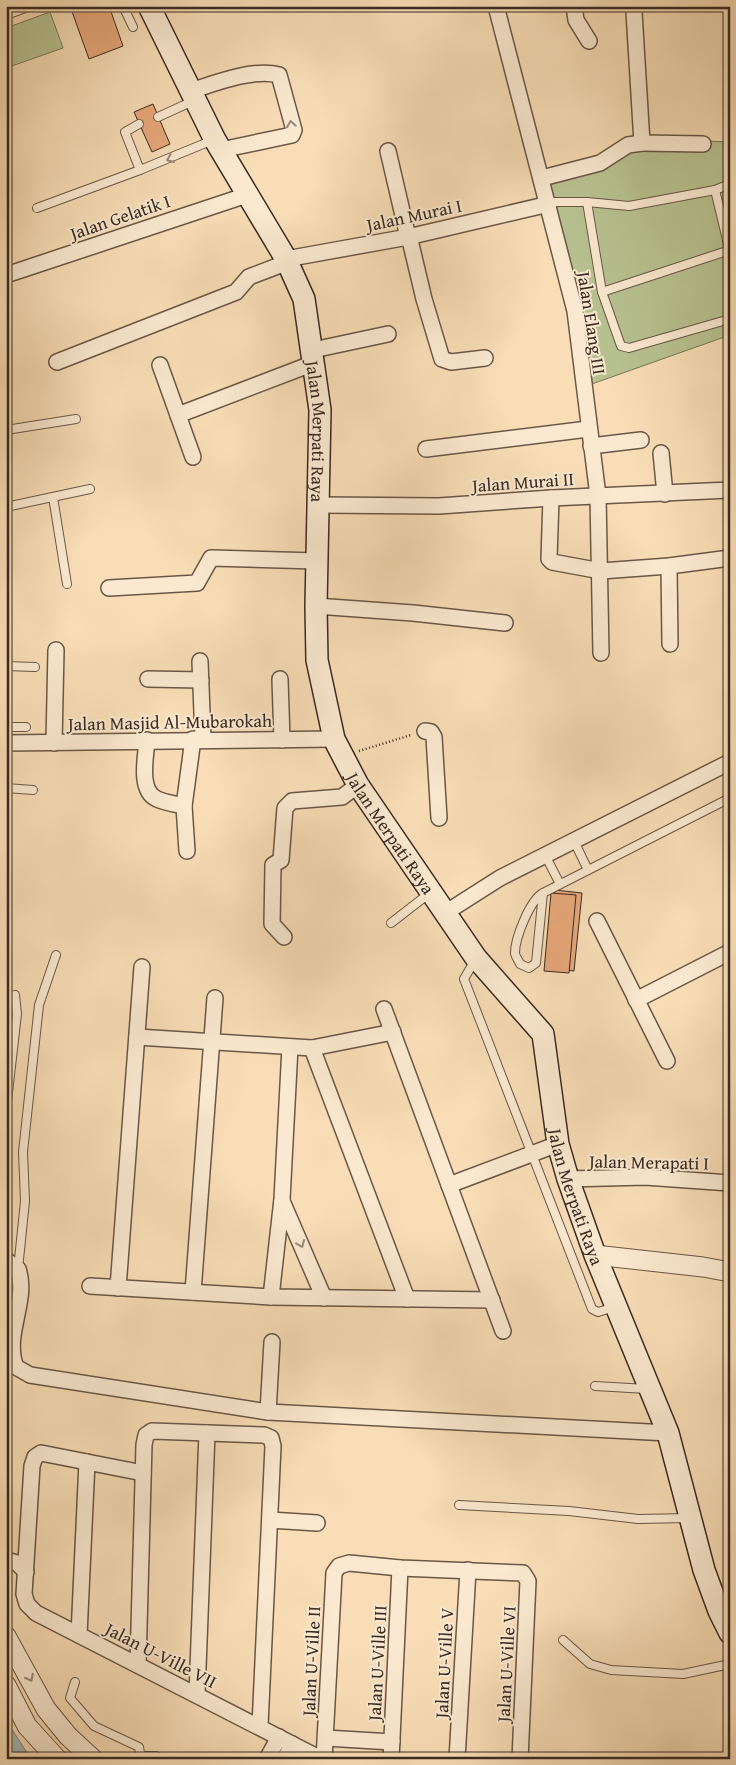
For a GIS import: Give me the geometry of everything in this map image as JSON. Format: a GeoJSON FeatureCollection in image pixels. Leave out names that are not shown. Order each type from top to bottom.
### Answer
{"type":"FeatureCollection","features":[{"type":"Feature","properties":{"kind":"main road","name":"Jalan Merpati Raya"},"geometry":{"type":"LineString","coordinates":[[150,6],[218,145],[287,261],[304,299],[314,357],[320,410],[316,606],[317,660],[339,747],[358,785],[476,958],[543,1034],[558,1144],[568,1179],[596,1255],[668,1433],[704,1570],[719,1611],[730,1633]]}},
{"type":"Feature","properties":{"kind":"street","name":"Jalan Elang III"},"geometry":{"type":"LineString","coordinates":[[496,6],[575,311],[588,429],[598,496],[601,570],[601,653]]}},
{"type":"Feature","properties":{"kind":"street"},"geometry":{"type":"LineString","coordinates":[[574,6],[576,20],[589,41]]}},
{"type":"Feature","properties":{"kind":"street"},"geometry":{"type":"LineString","coordinates":[[634,12],[642,143]]}},
{"type":"Feature","properties":{"kind":"street"},"geometry":{"type":"LineString","coordinates":[[193,96],[226,80],[271,73],[279,75],[294,130],[292,135],[218,145]]}},
{"type":"Feature","properties":{"kind":"street"},"geometry":{"type":"LineString","coordinates":[[542,178],[600,163],[628,145],[642,143],[703,144]]}},
{"type":"Feature","properties":{"kind":"street"},"geometry":{"type":"LineString","coordinates":[[388,151],[424,298],[442,358],[451,362],[484,358]]}},
{"type":"Feature","properties":{"kind":"street","name":"Jalan Gelatik I"},"geometry":{"type":"LineString","coordinates":[[6,276],[246,194]]}},
{"type":"Feature","properties":{"kind":"street","name":"Jalan Murai I"},"geometry":{"type":"LineString","coordinates":[[56,362],[236,292],[249,277],[287,261],[408,236],[548,203]]}},
{"type":"Feature","properties":{"kind":"street"},"geometry":{"type":"LineString","coordinates":[[178,415],[314,357],[388,334]]}},
{"type":"Feature","properties":{"kind":"street"},"geometry":{"type":"LineString","coordinates":[[160,365],[193,457]]}},
{"type":"Feature","properties":{"kind":"street"},"geometry":{"type":"LineString","coordinates":[[426,449],[588,429]]}},
{"type":"Feature","properties":{"kind":"street"},"geometry":{"type":"LineString","coordinates":[[591,446],[641,440]]}},
{"type":"Feature","properties":{"kind":"street"},"geometry":{"type":"LineString","coordinates":[[661,453],[665,494]]}},
{"type":"Feature","properties":{"kind":"street","name":"Jalan Murai II"},"geometry":{"type":"LineString","coordinates":[[319,505],[439,506],[550,498],[730,490]]}},
{"type":"Feature","properties":{"kind":"street"},"geometry":{"type":"LineString","coordinates":[[550,498],[549,559],[552,562],[601,570],[669,566],[730,558]]}},
{"type":"Feature","properties":{"kind":"street"},"geometry":{"type":"LineString","coordinates":[[109,588],[197,582],[211,558],[318,561]]}},
{"type":"Feature","properties":{"kind":"street"},"geometry":{"type":"LineString","coordinates":[[669,566],[670,644]]}},
{"type":"Feature","properties":{"kind":"street"},"geometry":{"type":"LineString","coordinates":[[316,606],[405,612],[505,623]]}},
{"type":"Feature","properties":{"kind":"street"},"geometry":{"type":"LineString","coordinates":[[54,743],[56,650]]}},
{"type":"Feature","properties":{"kind":"street"},"geometry":{"type":"LineString","coordinates":[[186,852],[184,806],[198,739],[200,661]]}},
{"type":"Feature","properties":{"kind":"street"},"geometry":{"type":"LineString","coordinates":[[148,679],[201,680]]}},
{"type":"Feature","properties":{"kind":"street"},"geometry":{"type":"LineString","coordinates":[[280,679],[282,740]]}},
{"type":"Feature","properties":{"kind":"street"},"geometry":{"type":"LineString","coordinates":[[425,731],[431,732],[434,737],[439,818]]}},
{"type":"Feature","properties":{"kind":"street","name":"Jalan Masjid Al-Mubarokah"},"geometry":{"type":"LineString","coordinates":[[6,743],[198,739],[282,740],[339,747]]}},
{"type":"Feature","properties":{"kind":"street"},"geometry":{"type":"LineString","coordinates":[[147,740],[145,780],[148,790],[155,799],[184,806]]}},
{"type":"Feature","properties":{"kind":"street"},"geometry":{"type":"LineString","coordinates":[[445,913],[500,878],[730,762]]}},
{"type":"Feature","properties":{"kind":"street"},"geometry":{"type":"LineString","coordinates":[[284,937],[272,921],[273,865],[281,860],[285,808],[292,801],[342,796],[358,785]]}},
{"type":"Feature","properties":{"kind":"street"},"geometry":{"type":"LineString","coordinates":[[597,921],[667,1061]]}},
{"type":"Feature","properties":{"kind":"street"},"geometry":{"type":"LineString","coordinates":[[636,1000],[730,952]]}},
{"type":"Feature","properties":{"kind":"street"},"geometry":{"type":"LineString","coordinates":[[118,1288],[142,967]]}},
{"type":"Feature","properties":{"kind":"street"},"geometry":{"type":"LineString","coordinates":[[193,1292],[215,998]]}},
{"type":"Feature","properties":{"kind":"street"},"geometry":{"type":"LineString","coordinates":[[384,1009],[503,1331]]}},
{"type":"Feature","properties":{"kind":"street"},"geometry":{"type":"LineString","coordinates":[[137,1037],[312,1048],[393,1032]]}},
{"type":"Feature","properties":{"kind":"street"},"geometry":{"type":"LineString","coordinates":[[271,1297],[282,1199],[290,1046]]}},
{"type":"Feature","properties":{"kind":"street"},"geometry":{"type":"LineString","coordinates":[[312,1048],[407,1299]]}},
{"type":"Feature","properties":{"kind":"street"},"geometry":{"type":"LineString","coordinates":[[449,1184],[558,1144]]}},
{"type":"Feature","properties":{"kind":"street","name":"Jalan Merapati I"},"geometry":{"type":"LineString","coordinates":[[568,1179],[645,1177],[730,1183]]}},
{"type":"Feature","properties":{"kind":"street"},"geometry":{"type":"LineString","coordinates":[[282,1199],[324,1298]]}},
{"type":"Feature","properties":{"kind":"street"},"geometry":{"type":"LineString","coordinates":[[596,1255],[730,1272]]}},
{"type":"Feature","properties":{"kind":"street"},"geometry":{"type":"LineString","coordinates":[[12,1264],[21,1290],[13,1332],[12,1358],[16,1367],[30,1375],[268,1412],[668,1433]]}},
{"type":"Feature","properties":{"kind":"street"},"geometry":{"type":"LineString","coordinates":[[90,1286],[271,1297],[492,1300]]}},
{"type":"Feature","properties":{"kind":"street"},"geometry":{"type":"LineString","coordinates":[[268,1412],[272,1342]]}},
{"type":"Feature","properties":{"kind":"street"},"geometry":{"type":"LineString","coordinates":[[138,1664],[143,1473],[146,1435],[152,1431],[264,1435],[271,1438],[273,1446],[260,1726]]}},
{"type":"Feature","properties":{"kind":"street"},"geometry":{"type":"LineString","coordinates":[[197,1694],[207,1433]]}},
{"type":"Feature","properties":{"kind":"street"},"geometry":{"type":"LineString","coordinates":[[26,1572],[32,1466],[35,1457],[41,1453],[143,1473]]}},
{"type":"Feature","properties":{"kind":"street"},"geometry":{"type":"LineString","coordinates":[[79,1635],[87,1462]]}},
{"type":"Feature","properties":{"kind":"street"},"geometry":{"type":"LineString","coordinates":[[270,1520],[316,1523]]}},
{"type":"Feature","properties":{"kind":"street"},"geometry":{"type":"LineString","coordinates":[[6,1560],[17,1562],[26,1572]]}},
{"type":"Feature","properties":{"kind":"street","name":"Jalan U-Ville II"},"geometry":{"type":"LineString","coordinates":[[322,1759],[326,1738],[334,1573],[339,1566],[348,1563],[400,1568]]}},
{"type":"Feature","properties":{"kind":"street"},"geometry":{"type":"LineString","coordinates":[[400,1568],[468,1570]]}},
{"type":"Feature","properties":{"kind":"street","name":"Jalan U-Ville III"},"geometry":{"type":"LineString","coordinates":[[391,1759],[400,1568]]}},
{"type":"Feature","properties":{"kind":"street","name":"Jalan U-Ville VI"},"geometry":{"type":"LineString","coordinates":[[468,1570],[523,1573],[528,1581],[520,1759]]}},
{"type":"Feature","properties":{"kind":"street","name":"Jalan U-Ville V"},"geometry":{"type":"LineString","coordinates":[[457,1759],[468,1570]]}},
{"type":"Feature","properties":{"kind":"street","name":"Jalan U-Ville VII"},"geometry":{"type":"LineString","coordinates":[[26,1572],[24,1594],[27,1604],[36,1613],[322,1759]]}},
{"type":"Feature","properties":{"kind":"street"},"geometry":{"type":"LineString","coordinates":[[6,1636],[46,1709],[68,1736],[93,1759]]}},
{"type":"Feature","properties":{"kind":"street"},"geometry":{"type":"LineString","coordinates":[[6,1685],[27,1726],[57,1759]]}},
{"type":"Feature","properties":{"kind":"street"},"geometry":{"type":"LineString","coordinates":[[268,1759],[279,1736]]}},
{"type":"Feature","properties":{"kind":"street"},"geometry":{"type":"LineString","coordinates":[[326,1738],[392,1742]]}},
{"type":"Feature","properties":{"kind":"street"},"geometry":{"type":"LineString","coordinates":[[285,1759],[292,1744]]}},
{"type":"Feature","properties":{"kind":"lane"},"geometry":{"type":"LineString","coordinates":[[6,15],[31,6]]}},
{"type":"Feature","properties":{"kind":"lane"},"geometry":{"type":"LineString","coordinates":[[123,6],[133,27]]}},
{"type":"Feature","properties":{"kind":"lane"},"geometry":{"type":"LineString","coordinates":[[158,117],[193,96]]}},
{"type":"Feature","properties":{"kind":"lane"},"geometry":{"type":"LineString","coordinates":[[139,124],[125,132],[140,170]]}},
{"type":"Feature","properties":{"kind":"lane"},"geometry":{"type":"LineString","coordinates":[[37,208],[140,170],[218,145]]}},
{"type":"Feature","properties":{"kind":"lane"},"geometry":{"type":"LineString","coordinates":[[548,203],[587,202],[628,206],[715,190],[730,184]]}},
{"type":"Feature","properties":{"kind":"lane"},"geometry":{"type":"LineString","coordinates":[[602,292],[730,251],[715,190]]}},
{"type":"Feature","properties":{"kind":"lane"},"geometry":{"type":"LineString","coordinates":[[587,202],[602,292],[620,346],[629,348],[730,319]]}},
{"type":"Feature","properties":{"kind":"lane"},"geometry":{"type":"LineString","coordinates":[[6,430],[76,419]]}},
{"type":"Feature","properties":{"kind":"lane"},"geometry":{"type":"LineString","coordinates":[[6,507],[90,490]]}},
{"type":"Feature","properties":{"kind":"lane"},"geometry":{"type":"LineString","coordinates":[[53,498],[67,584]]}},
{"type":"Feature","properties":{"kind":"lane"},"geometry":{"type":"LineString","coordinates":[[6,666],[35,667]]}},
{"type":"Feature","properties":{"kind":"lane"},"geometry":{"type":"LineString","coordinates":[[6,727],[26,727]]}},
{"type":"Feature","properties":{"kind":"lane"},"geometry":{"type":"LineString","coordinates":[[6,788],[33,790]]}},
{"type":"Feature","properties":{"kind":"lane"},"geometry":{"type":"LineString","coordinates":[[543,893],[536,963],[529,968],[520,964],[515,954],[525,915],[537,896],[730,798]]}},
{"type":"Feature","properties":{"kind":"lane"},"geometry":{"type":"LineString","coordinates":[[574,841],[588,870]]}},
{"type":"Feature","properties":{"kind":"lane"},"geometry":{"type":"LineString","coordinates":[[545,855],[560,884]]}},
{"type":"Feature","properties":{"kind":"lane"},"geometry":{"type":"LineString","coordinates":[[390,923],[431,892]]}},
{"type":"Feature","properties":{"kind":"lane"},"geometry":{"type":"LineString","coordinates":[[12,1264],[25,1201],[23,1152],[39,1005],[56,955]]}},
{"type":"Feature","properties":{"kind":"lane"},"geometry":{"type":"LineString","coordinates":[[476,958],[464,979],[592,1309],[598,1312],[617,1306]]}},
{"type":"Feature","properties":{"kind":"lane"},"geometry":{"type":"LineString","coordinates":[[6,1110],[17,1014],[15,995]]}},
{"type":"Feature","properties":{"kind":"lane"},"geometry":{"type":"LineString","coordinates":[[595,1386],[652,1390]]}},
{"type":"Feature","properties":{"kind":"lane"},"geometry":{"type":"LineString","coordinates":[[459,1505],[569,1511],[638,1519],[691,1518]]}},
{"type":"Feature","properties":{"kind":"lane"},"geometry":{"type":"LineString","coordinates":[[563,1640],[590,1664],[611,1670],[683,1674],[730,1664]]}},
{"type":"Feature","properties":{"kind":"lane"},"geometry":{"type":"LineString","coordinates":[[75,1682],[70,1698],[94,1726],[139,1747],[142,1757],[156,1756],[160,1759]]}},
{"type":"Feature","properties":{"kind":"path"},"geometry":{"type":"LineString","coordinates":[[339,747],[425,731]]}},
{"type":"Feature","properties":{"kind":"green space"},"geometry":{"type":"Polygon","coordinates":[[[50,12],[63,48],[6,68],[6,28],[50,12]]]}},
{"type":"Feature","properties":{"kind":"green space"},"geometry":{"type":"Polygon","coordinates":[[[627,138],[730,142],[730,335],[589,385],[545,180],[589,165],[627,138]]]}},
{"type":"Feature","properties":{"kind":"green space"},"geometry":{"type":"Polygon","coordinates":[[[6,1268],[11,1271],[15,1290],[6,1343],[6,1268]]]}},
{"type":"Feature","properties":{"kind":"water"},"geometry":{"type":"Polygon","coordinates":[[[6,1720],[29,1756],[32,1759],[6,1759],[6,1720]]]}},
{"type":"Feature","properties":{"kind":"building"},"geometry":{"type":"Polygon","coordinates":[[[70,6],[109,6],[123,46],[89,59],[70,6]]]}},
{"type":"Feature","properties":{"kind":"building"},"geometry":{"type":"Polygon","coordinates":[[[153,104],[170,144],[152,152],[134,112],[153,104]]]}},
{"type":"Feature","properties":{"kind":"building"},"geometry":{"type":"Polygon","coordinates":[[[555,890],[582,893],[574,971],[547,968],[555,890]]]}},
{"type":"Feature","properties":{"kind":"building"},"geometry":{"type":"Polygon","coordinates":[[[551,893],[576,895],[569,973],[544,971],[551,893]]]}}]}
